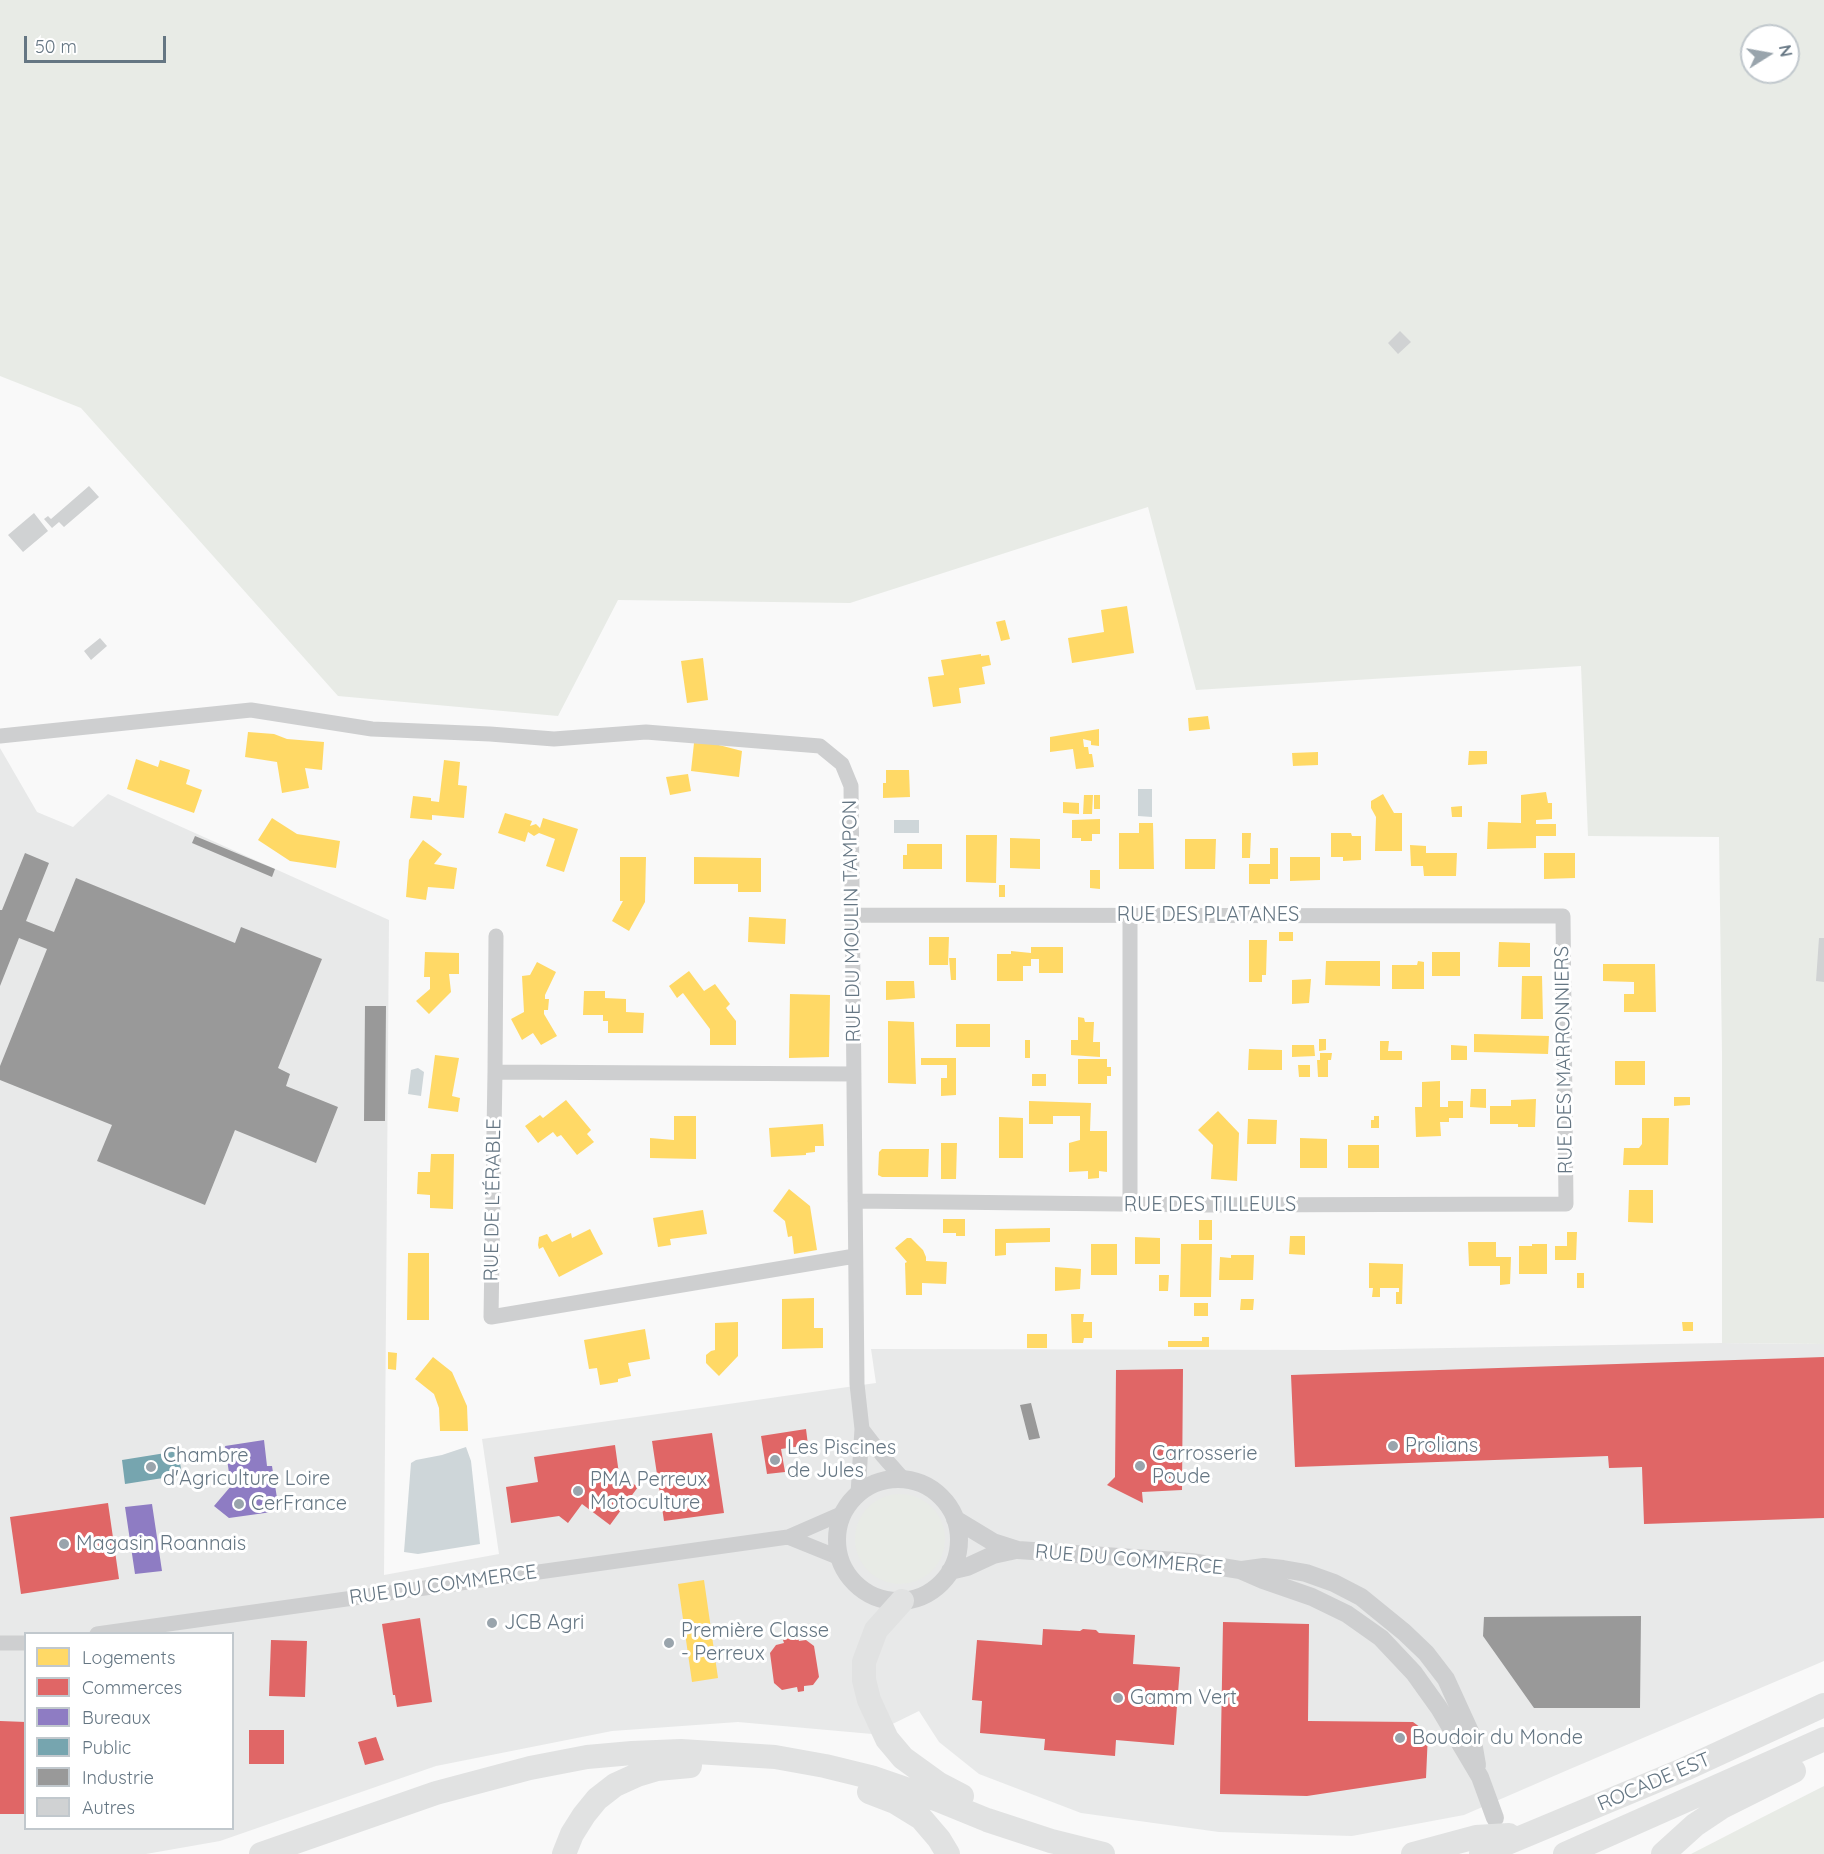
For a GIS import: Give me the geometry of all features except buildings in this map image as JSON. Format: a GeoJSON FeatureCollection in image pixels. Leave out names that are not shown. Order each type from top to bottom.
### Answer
{"type":"FeatureCollection","features":[{"type":"Feature","properties":{"kind":"highway"},"geometry":{"type":"LineString","coordinates":[[902,1601],[876,1630],[864,1662],[864,1680],[869,1700],[887,1739],[903,1758],[939,1784],[969,1800],[987,1820]]}},
{"type":"Feature","properties":{"kind":"highway","name":"ROCADE EST"},"geometry":{"type":"LineString","coordinates":[[1481,1854],[1685,1769],[1824,1705]]}},
{"type":"Feature","properties":{"kind":"highway","name":"ROCADE EST"},"geometry":{"type":"LineString","coordinates":[[1565,1854],[1824,1739]]}},
{"type":"Feature","properties":{"kind":"highway"},"geometry":{"type":"LineString","coordinates":[[261,1854],[436,1793],[530,1767],[587,1757],[681,1751],[774,1757],[825,1766],[874,1778],[987,1820],[1051,1841],[1103,1854]]}},
{"type":"Feature","properties":{"kind":"highway"},"geometry":{"type":"LineString","coordinates":[[1663,1854],[1695,1825],[1722,1808],[1824,1758]]}},
{"type":"Feature","properties":{"kind":"highway"},"geometry":{"type":"LineString","coordinates":[[564,1854],[572,1833],[584,1815],[597,1799],[615,1785],[657,1769],[700,1766],[773,1771],[860,1788],[895,1802],[921,1818],[939,1839],[948,1854]]}},
{"type":"Feature","properties":{"kind":"highway"},"geometry":{"type":"LineString","coordinates":[[1413,1854],[1476,1838],[1535,1833]]}},
{"type":"Feature","properties":{"kind":"street","name":"RUE DU MOULIN TAMPON"},"geometry":{"type":"LineString","coordinates":[[0,736],[250,710],[372,729],[554,739],[646,732],[820,746],[842,764],[851,786],[857,1384],[862,1429],[858,1494]]}},
{"type":"Feature","properties":{"kind":"street","name":"RUE DES PLATANES"},"geometry":{"type":"LineString","coordinates":[[852,915],[1563,916]]}},
{"type":"Feature","properties":{"kind":"street"},"geometry":{"type":"LineString","coordinates":[[1130,915],[1130,1204]]}},
{"type":"Feature","properties":{"kind":"street","name":"RUE DES MARRONNIERS"},"geometry":{"type":"LineString","coordinates":[[1563,916],[1566,1204]]}},
{"type":"Feature","properties":{"kind":"street"},"geometry":{"type":"LineString","coordinates":[[496,936],[495,1072],[854,1074]]}},
{"type":"Feature","properties":{"kind":"street","name":"RUE DE L’ÉRABLE"},"geometry":{"type":"LineString","coordinates":[[495,1072],[491,1317],[855,1256]]}},
{"type":"Feature","properties":{"kind":"street","name":"RUE DES TILLEULS"},"geometry":{"type":"LineString","coordinates":[[855,1201],[1130,1204],[1566,1204]]}},
{"type":"Feature","properties":{"kind":"street"},"geometry":{"type":"LineString","coordinates":[[862,1429],[904,1480]]}},
{"type":"Feature","properties":{"kind":"street"},"geometry":{"type":"LineString","coordinates":[[888,1480],[904,1480],[920,1484],[935,1492],[947,1504],[955,1519],[958,1546],[950,1571],[930,1592],[902,1601],[882,1599],[863,1591],[845,1571],[840,1558],[837,1535],[843,1513],[858,1494],[872,1485],[888,1480]]}},
{"type":"Feature","properties":{"kind":"street","name":"RUE DU COMMERCE"},"geometry":{"type":"LineString","coordinates":[[112,1632],[788,1537],[843,1513]]}},
{"type":"Feature","properties":{"kind":"street","name":"RUE DU COMMERCE"},"geometry":{"type":"LineString","coordinates":[[955,1519],[993,1542],[1018,1550],[1191,1562],[1240,1570],[1264,1567],[1283,1569],[1306,1573],[1334,1583],[1361,1597],[1426,1653],[1446,1679],[1472,1736],[1480,1777],[1495,1818]]}},
{"type":"Feature","properties":{"kind":"street","name":"RUE DU COMMERCE"},"geometry":{"type":"LineString","coordinates":[[788,1537],[840,1558]]}},
{"type":"Feature","properties":{"kind":"street","name":"RUE DU COMMERCE"},"geometry":{"type":"LineString","coordinates":[[950,1571],[967,1567],[993,1555],[1018,1550]]}},
{"type":"Feature","properties":{"kind":"street"},"geometry":{"type":"LineString","coordinates":[[0,1643],[24,1643]]}},
{"type":"Feature","properties":{"kind":"shaded area"},"geometry":{"type":"Polygon","coordinates":[[[0,0],[1824,0],[1824,1344],[1722,1343],[1719,837],[1588,836],[1581,666],[1196,690],[1148,507],[850,603],[618,600],[558,716],[338,696],[81,408],[0,376],[0,0]]]}},
{"type":"Feature","properties":{"kind":"shaded area"},"geometry":{"type":"Polygon","coordinates":[[[0,748],[37,812],[73,827],[108,794],[389,920],[384,1575],[499,1554],[482,1439],[876,1383],[871,1349],[1339,1350],[1722,1343],[1824,1344],[1824,1661],[1464,1815],[1352,1836],[1219,1832],[1081,1813],[979,1774],[939,1742],[919,1711],[872,1734],[738,1722],[612,1731],[436,1766],[220,1841],[146,1854],[0,1854],[0,748]]]}},
{"type":"Feature","properties":{"kind":"shaded area"},"geometry":{"type":"Polygon","coordinates":[[[1138,789],[1152,789],[1152,817],[1138,816],[1138,789]]]}},
{"type":"Feature","properties":{"kind":"shaded area"},"geometry":{"type":"Polygon","coordinates":[[[894,820],[919,820],[919,833],[894,833],[894,820]]]}},
{"type":"Feature","properties":{"kind":"shaded area"},"geometry":{"type":"Polygon","coordinates":[[[418,1068],[424,1072],[421,1096],[408,1094],[411,1070],[418,1068]]]}},
{"type":"Feature","properties":{"kind":"shaded area"},"geometry":{"type":"Polygon","coordinates":[[[466,1447],[471,1461],[480,1544],[418,1554],[404,1552],[411,1463],[466,1447]]]}},
{"type":"Feature","properties":{"kind":"shaded area"},"geometry":{"type":"Polygon","coordinates":[[[900,1494],[917,1498],[932,1507],[941,1522],[945,1539],[941,1556],[932,1571],[917,1580],[900,1584],[883,1580],[868,1571],[859,1556],[855,1539],[859,1522],[868,1507],[883,1498],[900,1494]]]}},
{"type":"Feature","properties":{"kind":"shaded area"},"geometry":{"type":"Polygon","coordinates":[[[1824,1786],[1824,1854],[1691,1854],[1759,1819],[1824,1786]]]}},
{"type":"Feature","properties":{"kind":"place","name":"Prolians"},"geometry":{"type":"Point","coordinates":[1393,1446]}},
{"type":"Feature","properties":{"kind":"place","name":"Les Piscines de Jules"},"geometry":{"type":"Point","coordinates":[775,1460]}},
{"type":"Feature","properties":{"kind":"place","name":"Carrosserie Poude"},"geometry":{"type":"Point","coordinates":[1140,1466]}},
{"type":"Feature","properties":{"kind":"place","name":"Chambre d'Agriculture Loire"},"geometry":{"type":"Point","coordinates":[151,1467]}},
{"type":"Feature","properties":{"kind":"place","name":"PMA Perreux Motoculture"},"geometry":{"type":"Point","coordinates":[578,1491]}},
{"type":"Feature","properties":{"kind":"place","name":"CerFrance"},"geometry":{"type":"Point","coordinates":[239,1504]}},
{"type":"Feature","properties":{"kind":"place","name":"Magasin Roannais"},"geometry":{"type":"Point","coordinates":[64,1544]}},
{"type":"Feature","properties":{"kind":"place","name":"JCB Agri"},"geometry":{"type":"Point","coordinates":[492,1623]}},
{"type":"Feature","properties":{"kind":"place","name":"Première Classe - Perreux"},"geometry":{"type":"Point","coordinates":[669,1643]}},
{"type":"Feature","properties":{"kind":"place","name":"Gamm Vert"},"geometry":{"type":"Point","coordinates":[1118,1698]}},
{"type":"Feature","properties":{"kind":"place","name":"Boudoir du Monde"},"geometry":{"type":"Point","coordinates":[1400,1738]}}]}
